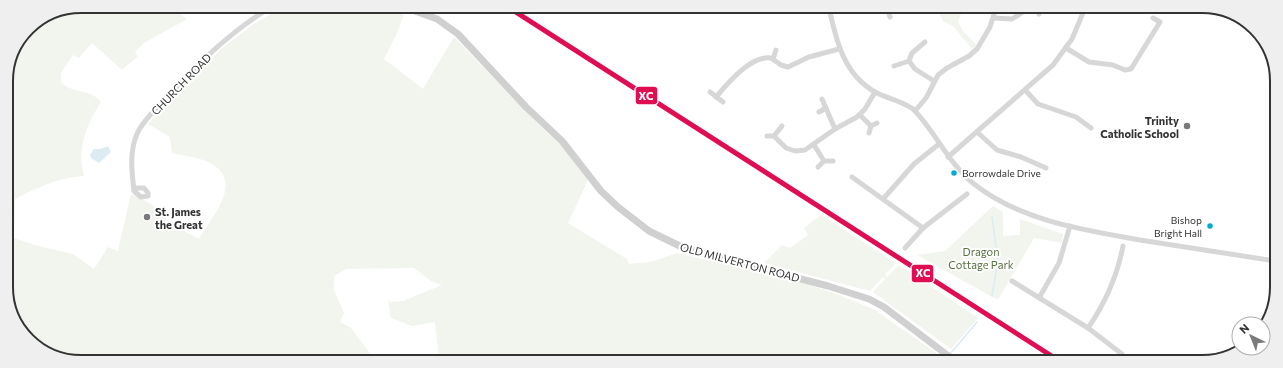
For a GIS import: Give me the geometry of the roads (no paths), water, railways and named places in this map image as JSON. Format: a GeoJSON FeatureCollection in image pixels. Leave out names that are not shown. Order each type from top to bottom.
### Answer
{"type":"FeatureCollection","features":[{"type":"Feature","properties":{"kind":"street","name":"CHURCH ROAD"},"geometry":{"type":"LineString","coordinates":[[134,188],[132,170],[133,148],[138,132],[143,125],[222,42],[263,13]]}},
{"type":"Feature","properties":{"kind":"street","name":"OLD MILVERTON ROAD"},"geometry":{"type":"LineString","coordinates":[[419,13],[437,20],[458,34],[526,107],[566,144],[601,192],[642,227],[686,249],[869,298],[884,307],[947,355]]}},
{"type":"Feature","properties":{"kind":"street"},"geometry":{"type":"LineString","coordinates":[[831,13],[839,49],[854,74],[875,92],[904,103],[915,111],[948,157],[971,181],[1000,201],[1026,213],[1070,226],[1159,243],[1270,260]]}},
{"type":"Feature","properties":{"kind":"street"},"geometry":{"type":"LineString","coordinates":[[889,13],[890,17]]}},
{"type":"Feature","properties":{"kind":"street"},"geometry":{"type":"LineString","coordinates":[[915,111],[926,98],[934,81],[944,70],[969,56],[977,49],[994,18],[995,13]]}},
{"type":"Feature","properties":{"kind":"street"},"geometry":{"type":"LineString","coordinates":[[994,18],[1012,19],[1021,13]]}},
{"type":"Feature","properties":{"kind":"street"},"geometry":{"type":"LineString","coordinates":[[948,157],[1026,91],[1053,65],[1066,48],[1083,13]]}},
{"type":"Feature","properties":{"kind":"street"},"geometry":{"type":"LineString","coordinates":[[1066,48],[1089,62],[1113,65],[1125,70],[1131,69],[1160,22],[1153,18]]}},
{"type":"Feature","properties":{"kind":"street"},"geometry":{"type":"LineString","coordinates":[[925,42],[912,53],[909,61],[912,67],[934,81]]}},
{"type":"Feature","properties":{"kind":"street"},"geometry":{"type":"LineString","coordinates":[[716,97],[735,76],[762,58],[773,59],[783,66],[788,67],[809,57],[839,49]]}},
{"type":"Feature","properties":{"kind":"street"},"geometry":{"type":"LineString","coordinates":[[773,59],[776,50]]}},
{"type":"Feature","properties":{"kind":"street"},"geometry":{"type":"LineString","coordinates":[[894,66],[909,61]]}},
{"type":"Feature","properties":{"kind":"street"},"geometry":{"type":"LineString","coordinates":[[1026,91],[1038,104],[1076,117],[1091,128]]}},
{"type":"Feature","properties":{"kind":"street"},"geometry":{"type":"LineString","coordinates":[[710,92],[723,102]]}},
{"type":"Feature","properties":{"kind":"street"},"geometry":{"type":"LineString","coordinates":[[767,136],[774,136],[784,146],[795,152],[802,152],[860,115],[875,92]]}},
{"type":"Feature","properties":{"kind":"street"},"geometry":{"type":"LineString","coordinates":[[822,99],[836,129]]}},
{"type":"Feature","properties":{"kind":"street"},"geometry":{"type":"LineString","coordinates":[[818,112],[826,108]]}},
{"type":"Feature","properties":{"kind":"street"},"geometry":{"type":"LineString","coordinates":[[860,115],[871,126]]}},
{"type":"Feature","properties":{"kind":"street"},"geometry":{"type":"LineString","coordinates":[[869,132],[871,126],[877,123]]}},
{"type":"Feature","properties":{"kind":"street"},"geometry":{"type":"LineString","coordinates":[[774,136],[782,126]]}},
{"type":"Feature","properties":{"kind":"street"},"geometry":{"type":"LineString","coordinates":[[977,132],[997,150],[1020,157],[1046,168]]}},
{"type":"Feature","properties":{"kind":"street"},"geometry":{"type":"LineString","coordinates":[[883,199],[914,164],[939,144]]}},
{"type":"Feature","properties":{"kind":"street"},"geometry":{"type":"LineString","coordinates":[[814,145],[824,161]]}},
{"type":"Feature","properties":{"kind":"street"},"geometry":{"type":"LineString","coordinates":[[818,168],[824,161],[833,161]]}},
{"type":"Feature","properties":{"kind":"street"},"geometry":{"type":"LineString","coordinates":[[852,178],[923,228]]}},
{"type":"Feature","properties":{"kind":"street"},"geometry":{"type":"LineString","coordinates":[[905,248],[923,228],[967,194]]}},
{"type":"Feature","properties":{"kind":"street"},"geometry":{"type":"LineString","coordinates":[[1039,298],[1059,263],[1070,226]]}},
{"type":"Feature","properties":{"kind":"street"},"geometry":{"type":"LineString","coordinates":[[1088,328],[1112,287],[1120,265],[1123,246]]}},
{"type":"Feature","properties":{"kind":"street"},"geometry":{"type":"LineString","coordinates":[[1012,282],[1088,328],[1122,354]]}},
{"type":"Feature","properties":{"kind":"waterway"},"geometry":{"type":"LineString","coordinates":[[992,217],[998,261],[992,296]]}},
{"type":"Feature","properties":{"kind":"waterway"},"geometry":{"type":"LineString","coordinates":[[950,354],[977,322]]}},
{"type":"Feature","properties":{"kind":"place","name":"Trinity Catholic School"},"geometry":{"type":"Point","coordinates":[1187,126]}},
{"type":"Feature","properties":{"kind":"place","name":"Borrowdale Drive"},"geometry":{"type":"Point","coordinates":[954,173]}},
{"type":"Feature","properties":{"kind":"place","name":"St. James the Great"},"geometry":{"type":"Point","coordinates":[147,217]}},
{"type":"Feature","properties":{"kind":"place","name":"Bishop Bright Hall"},"geometry":{"type":"Point","coordinates":[1210,226]}},
{"type":"Feature","properties":{"kind":"park label","name":"Dragon Cottage Park"},"geometry":{"type":"Point","coordinates":[981,257]}}]}
